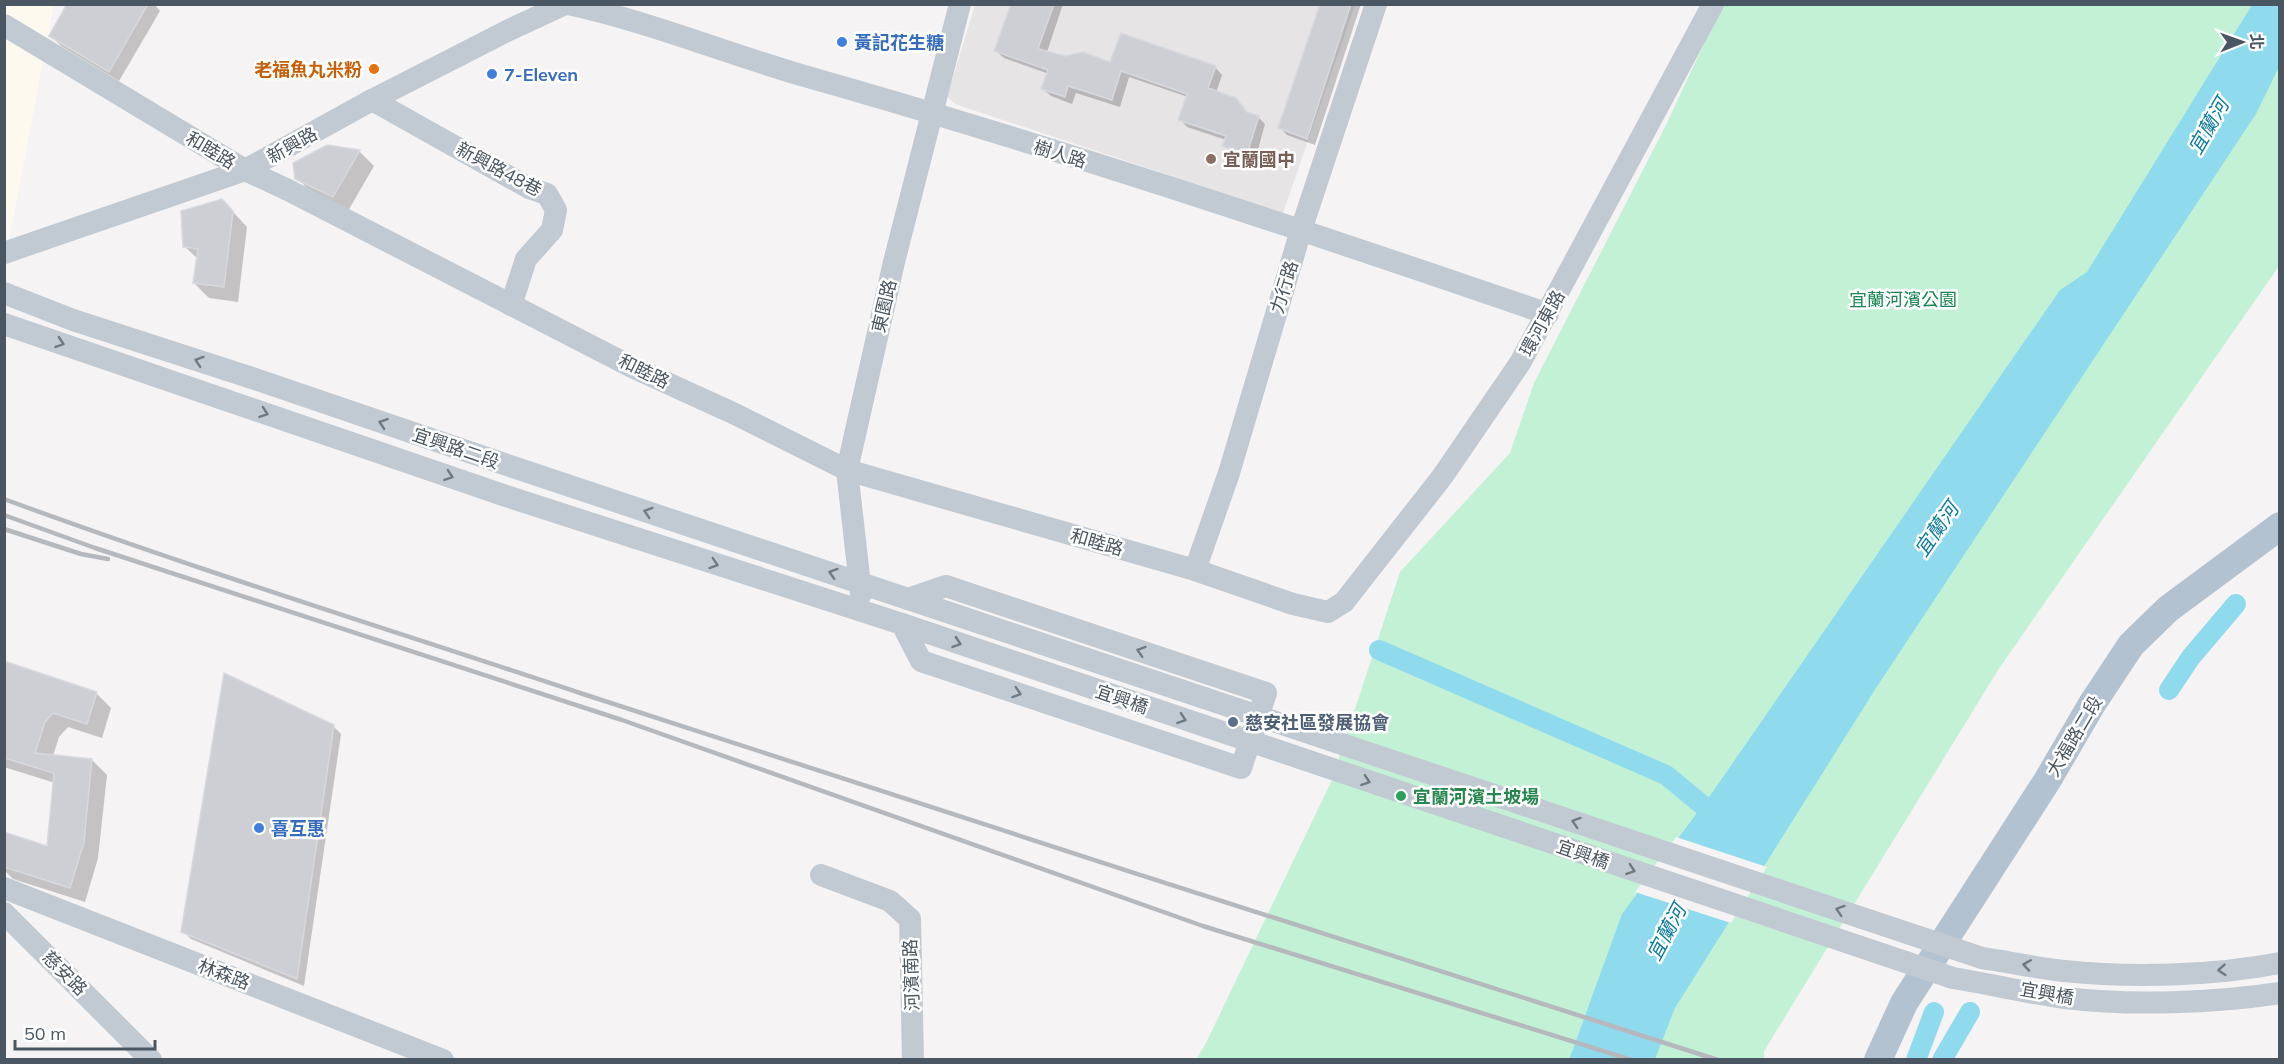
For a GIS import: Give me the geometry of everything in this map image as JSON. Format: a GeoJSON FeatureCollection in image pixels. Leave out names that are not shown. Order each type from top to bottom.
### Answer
{"type":"FeatureCollection","features":[{"type":"Feature","properties":{"kind":"main road","name":"大福路二段"},"geometry":{"type":"LineString","coordinates":[[1878,1059],[1913,988],[2041,790],[2092,704],[2131,645],[2168,609],[2280,526]]}},
{"type":"Feature","properties":{"kind":"street","name":"新興路"},"geometry":{"type":"LineString","coordinates":[[4,253],[245,170],[372,100],[509,30],[567,4]]}},
{"type":"Feature","properties":{"kind":"street","name":"樹人路"},"geometry":{"type":"LineString","coordinates":[[567,4],[604,12],[757,62],[1301,230],[1548,314]]}},
{"type":"Feature","properties":{"kind":"street","name":"東園路"},"geometry":{"type":"LineString","coordinates":[[863,613],[846,470],[894,262],[960,4]]}},
{"type":"Feature","properties":{"kind":"street","name":"力行路"},"geometry":{"type":"LineString","coordinates":[[1195,570],[1229,473],[1301,230],[1376,4]]}},
{"type":"Feature","properties":{"kind":"street","name":"環河東路"},"geometry":{"type":"LineString","coordinates":[[1328,612],[1344,602],[1442,477],[1520,363],[1713,4]]}},
{"type":"Feature","properties":{"kind":"street","name":"和睦路"},"geometry":{"type":"LineString","coordinates":[[4,25],[245,170],[632,367],[735,414],[846,470],[1195,570],[1293,604],[1328,612]]}},
{"type":"Feature","properties":{"kind":"street","name":"新興路48巷"},"geometry":{"type":"LineString","coordinates":[[372,100],[529,188],[547,194],[556,210],[552,230],[526,259],[511,304]]}},
{"type":"Feature","properties":{"kind":"street","name":"宜興路二段"},"geometry":{"type":"LineString","coordinates":[[4,293],[73,320],[908,599]]}},
{"type":"Feature","properties":{"kind":"street","name":"宜興路二段"},"geometry":{"type":"LineString","coordinates":[[4,324],[517,500],[902,624]]}},
{"type":"Feature","properties":{"kind":"street"},"geometry":{"type":"LineString","coordinates":[[902,624],[921,661],[1241,768],[1266,693],[946,586],[908,599]]}},
{"type":"Feature","properties":{"kind":"street","name":"宜興橋"},"geometry":{"type":"LineString","coordinates":[[908,599],[1982,958],[2064,971],[2127,974],[2190,973],[2257,968],[2280,963]]}},
{"type":"Feature","properties":{"kind":"street","name":"宜興橋"},"geometry":{"type":"LineString","coordinates":[[902,624],[1953,978],[2063,998],[2109,1002],[2163,1001],[2280,993]]}},
{"type":"Feature","properties":{"kind":"street"},"geometry":{"type":"LineString","coordinates":[[1204,756],[1229,681]]}},
{"type":"Feature","properties":{"kind":"street","name":"河濱南路"},"geometry":{"type":"LineString","coordinates":[[821,875],[890,901],[910,919],[914,1059]]}},
{"type":"Feature","properties":{"kind":"street","name":"林森路"},"geometry":{"type":"LineString","coordinates":[[4,888],[443,1059]]}},
{"type":"Feature","properties":{"kind":"street","name":"慈安路"},"geometry":{"type":"LineString","coordinates":[[4,914],[151,1059]]}},
{"type":"Feature","properties":{"kind":"shaded area"},"geometry":{"type":"Polygon","coordinates":[[[5,5],[54,5],[5,262],[5,5]]]}},
{"type":"Feature","properties":{"kind":"shaded area","name":"宜蘭國中"},"geometry":{"type":"Polygon","coordinates":[[[975,5],[1355,5],[1283,213],[955,104],[947,97],[975,5]]]}},
{"type":"Feature","properties":{"kind":"green space","name":"宜蘭河濱公園"},"geometry":{"type":"Polygon","coordinates":[[[1722,5],[2279,5],[2279,266],[1998,670],[1764,1051],[1764,1059],[1196,1060],[1331,782],[1400,572],[1510,453],[1534,383],[1666,125],[1722,5]]]}},
{"type":"Feature","properties":{"kind":"water","name":"宜蘭河"},"geometry":{"type":"Polygon","coordinates":[[[2252,5],[2279,5],[2279,67],[2256,114],[1876,688],[1675,1008],[1655,1059],[1569,1060],[1622,914],[1714,790],[2060,290],[2087,272],[2252,5]]]}},
{"type":"Feature","properties":{"kind":"pier"},"geometry":{"type":"Polygon","coordinates":[[[1676,837],[1767,867],[1731,923],[1635,892],[1676,837]]]}},
{"type":"Feature","properties":{"kind":"building"},"geometry":{"type":"Polygon","coordinates":[[[67,4],[148,4],[109,72],[49,36],[67,4]]]}},
{"type":"Feature","properties":{"kind":"building"},"geometry":{"type":"Polygon","coordinates":[[[1011,4],[1054,4],[1038,49],[1066,56],[1083,52],[1110,62],[1121,33],[1216,66],[1208,88],[1236,98],[1247,112],[1259,116],[1247,154],[1222,146],[1226,136],[1178,120],[1187,94],[1121,71],[1112,100],[1068,86],[1065,97],[1041,89],[1048,70],[994,51],[1011,4]]]}},
{"type":"Feature","properties":{"kind":"building"},"geometry":{"type":"Polygon","coordinates":[[[1320,4],[1351,4],[1307,139],[1278,128],[1320,4]]]}},
{"type":"Feature","properties":{"kind":"building"},"geometry":{"type":"Polygon","coordinates":[[[327,145],[360,150],[333,197],[295,179],[293,163],[327,145]]]}},
{"type":"Feature","properties":{"kind":"building"},"geometry":{"type":"Polygon","coordinates":[[[222,199],[233,211],[224,287],[193,283],[198,249],[183,247],[181,211],[222,199]]]}},
{"type":"Feature","properties":{"kind":"building"},"geometry":{"type":"Polygon","coordinates":[[[4,661],[97,692],[87,724],[53,713],[45,722],[35,753],[92,759],[84,842],[70,888],[4,867],[4,832],[47,846],[54,773],[4,758],[4,661]]]}},
{"type":"Feature","properties":{"kind":"building","name":"喜互惠"},"geometry":{"type":"Polygon","coordinates":[[[224,673],[334,725],[297,979],[181,932],[224,673]]]}},
{"type":"Feature","properties":{"kind":"waterway"},"geometry":{"type":"LineString","coordinates":[[2169,690],[2191,657],[2236,604]]}},
{"type":"Feature","properties":{"kind":"waterway"},"geometry":{"type":"LineString","coordinates":[[1379,650],[1666,775],[1724,823]]}},
{"type":"Feature","properties":{"kind":"waterway"},"geometry":{"type":"LineString","coordinates":[[1916,1060],[1934,1012]]}},
{"type":"Feature","properties":{"kind":"waterway"},"geometry":{"type":"LineString","coordinates":[[1942,1060],[1970,1012]]}},
{"type":"Feature","properties":{"kind":"railway"},"geometry":{"type":"LineString","coordinates":[[4,499],[219,574],[580,693],[1718,1060]]}},
{"type":"Feature","properties":{"kind":"railway"},"geometry":{"type":"LineString","coordinates":[[4,515],[95,548],[622,720],[1203,926],[1632,1060]]}},
{"type":"Feature","properties":{"kind":"railway"},"geometry":{"type":"LineString","coordinates":[[4,529],[81,554],[108,559]]}},
{"type":"Feature","properties":{"kind":"place","name":"黃記花生糖"},"geometry":{"type":"Point","coordinates":[842,42]}},
{"type":"Feature","properties":{"kind":"place","name":"老福魚丸米粉"},"geometry":{"type":"Point","coordinates":[374,69]}},
{"type":"Feature","properties":{"kind":"place","name":"7-Eleven"},"geometry":{"type":"Point","coordinates":[492,74]}},
{"type":"Feature","properties":{"kind":"place","name":"宜蘭國中"},"geometry":{"type":"Point","coordinates":[1211,159]}},
{"type":"Feature","properties":{"kind":"place","name":"慈安社區發展協會"},"geometry":{"type":"Point","coordinates":[1233,722]}},
{"type":"Feature","properties":{"kind":"place","name":"宜蘭河濱土坡場"},"geometry":{"type":"Point","coordinates":[1401,796]}},
{"type":"Feature","properties":{"kind":"place","name":"喜互惠"},"geometry":{"type":"Point","coordinates":[259,828]}}]}
